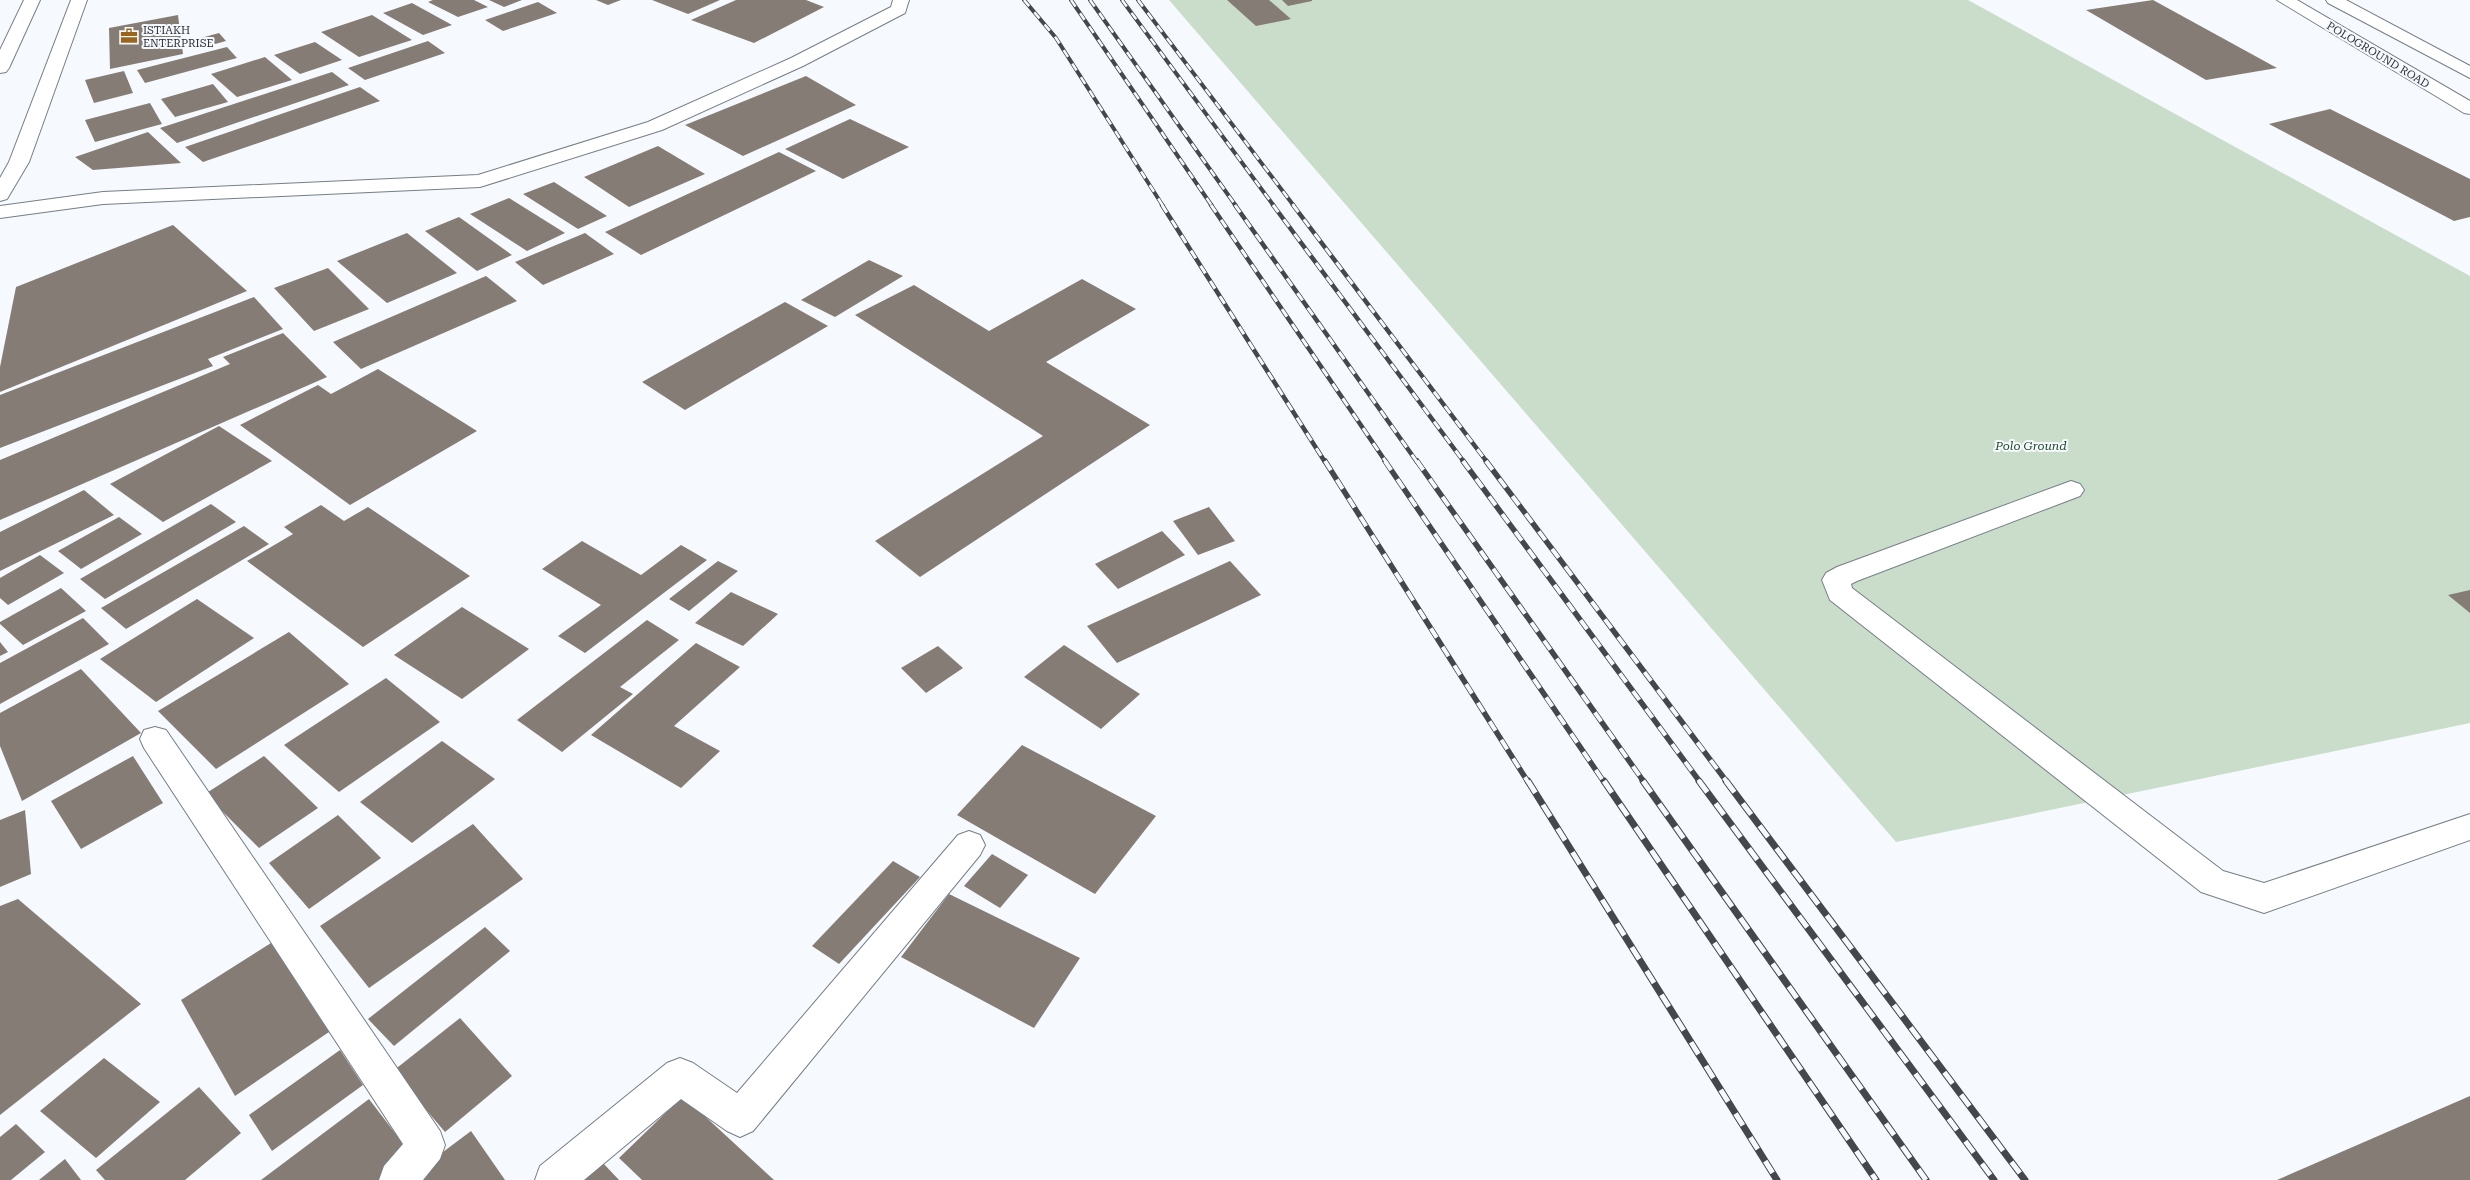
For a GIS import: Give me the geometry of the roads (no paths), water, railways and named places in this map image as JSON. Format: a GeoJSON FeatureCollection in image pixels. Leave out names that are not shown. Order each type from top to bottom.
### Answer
{"type":"FeatureCollection","features":[{"type":"Feature","properties":{"kind":"street"},"geometry":{"type":"LineString","coordinates":[[0,68],[32,0]]}},
{"type":"Feature","properties":{"kind":"street"},"geometry":{"type":"LineString","coordinates":[[0,195],[19,162],[79,0]]}},
{"type":"Feature","properties":{"kind":"street"},"geometry":{"type":"LineString","coordinates":[[879,0],[900,5]]}},
{"type":"Feature","properties":{"kind":"street","name":"POLOGROUND ROAD"},"geometry":{"type":"LineString","coordinates":[[2285,0],[2470,109]]}},
{"type":"Feature","properties":{"kind":"street","name":"POLOGROUND ROAD"},"geometry":{"type":"LineString","coordinates":[[2334,0],[2470,73]]}},
{"type":"Feature","properties":{"kind":"street"},"geometry":{"type":"LineString","coordinates":[[0,212],[103,198],[480,181],[655,126],[797,62],[900,5]]}},
{"type":"Feature","properties":{"kind":"street"},"geometry":{"type":"LineString","coordinates":[[2071,490],[1847,574],[1836,580],[1840,593],[2213,882],[2239,892],[2264,898],[2470,827]]}},
{"type":"Feature","properties":{"kind":"street"},"geometry":{"type":"LineString","coordinates":[[155,739],[426,1145],[398,1180]]}},
{"type":"Feature","properties":{"kind":"street"},"geometry":{"type":"LineString","coordinates":[[554,1180],[680,1076],[740,1118],[969,845]]}},
{"type":"Feature","properties":{"kind":"railway"},"geometry":{"type":"LineString","coordinates":[[1024,0],[1056,38],[1163,206]]}},
{"type":"Feature","properties":{"kind":"railway"},"geometry":{"type":"LineString","coordinates":[[1071,0],[1212,206]]}},
{"type":"Feature","properties":{"kind":"railway"},"geometry":{"type":"LineString","coordinates":[[1090,0],[1236,206]]}},
{"type":"Feature","properties":{"kind":"railway"},"geometry":{"type":"LineString","coordinates":[[1122,0],[1274,206]]}},
{"type":"Feature","properties":{"kind":"railway"},"geometry":{"type":"LineString","coordinates":[[1138,0],[1294,206]]}},
{"type":"Feature","properties":{"kind":"railway"},"geometry":{"type":"LineString","coordinates":[[1162,205],[1325,462]]}},
{"type":"Feature","properties":{"kind":"railway"},"geometry":{"type":"LineString","coordinates":[[1211,205],[1386,462]]}},
{"type":"Feature","properties":{"kind":"railway"},"geometry":{"type":"LineString","coordinates":[[1235,205],[1417,462]]}},
{"type":"Feature","properties":{"kind":"railway"},"geometry":{"type":"LineString","coordinates":[[1273,205],[1464,462]]}},
{"type":"Feature","properties":{"kind":"railway"},"geometry":{"type":"LineString","coordinates":[[1293,205],[1487,462]]}},
{"type":"Feature","properties":{"kind":"railway"},"geometry":{"type":"LineString","coordinates":[[1325,461],[1528,782]]}},
{"type":"Feature","properties":{"kind":"railway"},"geometry":{"type":"LineString","coordinates":[[1385,461],[1604,782]]}},
{"type":"Feature","properties":{"kind":"railway"},"geometry":{"type":"LineString","coordinates":[[1417,461],[1644,782]]}},
{"type":"Feature","properties":{"kind":"railway"},"geometry":{"type":"LineString","coordinates":[[1463,461],[1700,782]]}},
{"type":"Feature","properties":{"kind":"railway"},"geometry":{"type":"LineString","coordinates":[[1486,461],[1727,782]]}},
{"type":"Feature","properties":{"kind":"railway"},"geometry":{"type":"LineString","coordinates":[[1528,781],[1777,1180]]}},
{"type":"Feature","properties":{"kind":"railway"},"geometry":{"type":"LineString","coordinates":[[1604,781],[1876,1180]]}},
{"type":"Feature","properties":{"kind":"railway"},"geometry":{"type":"LineString","coordinates":[[1643,781],[1926,1180]]}},
{"type":"Feature","properties":{"kind":"railway"},"geometry":{"type":"LineString","coordinates":[[1699,781],[1994,1180]]}},
{"type":"Feature","properties":{"kind":"railway"},"geometry":{"type":"LineString","coordinates":[[1726,781],[2025,1180]]}},
{"type":"Feature","properties":{"kind":"place","name":"ISTIAKH ENTERPRISE"},"geometry":{"type":"Point","coordinates":[129,36]}},
{"type":"Feature","properties":{"kind":"park label","name":"Polo Ground"},"geometry":{"type":"Point","coordinates":[2031,446]}}]}
